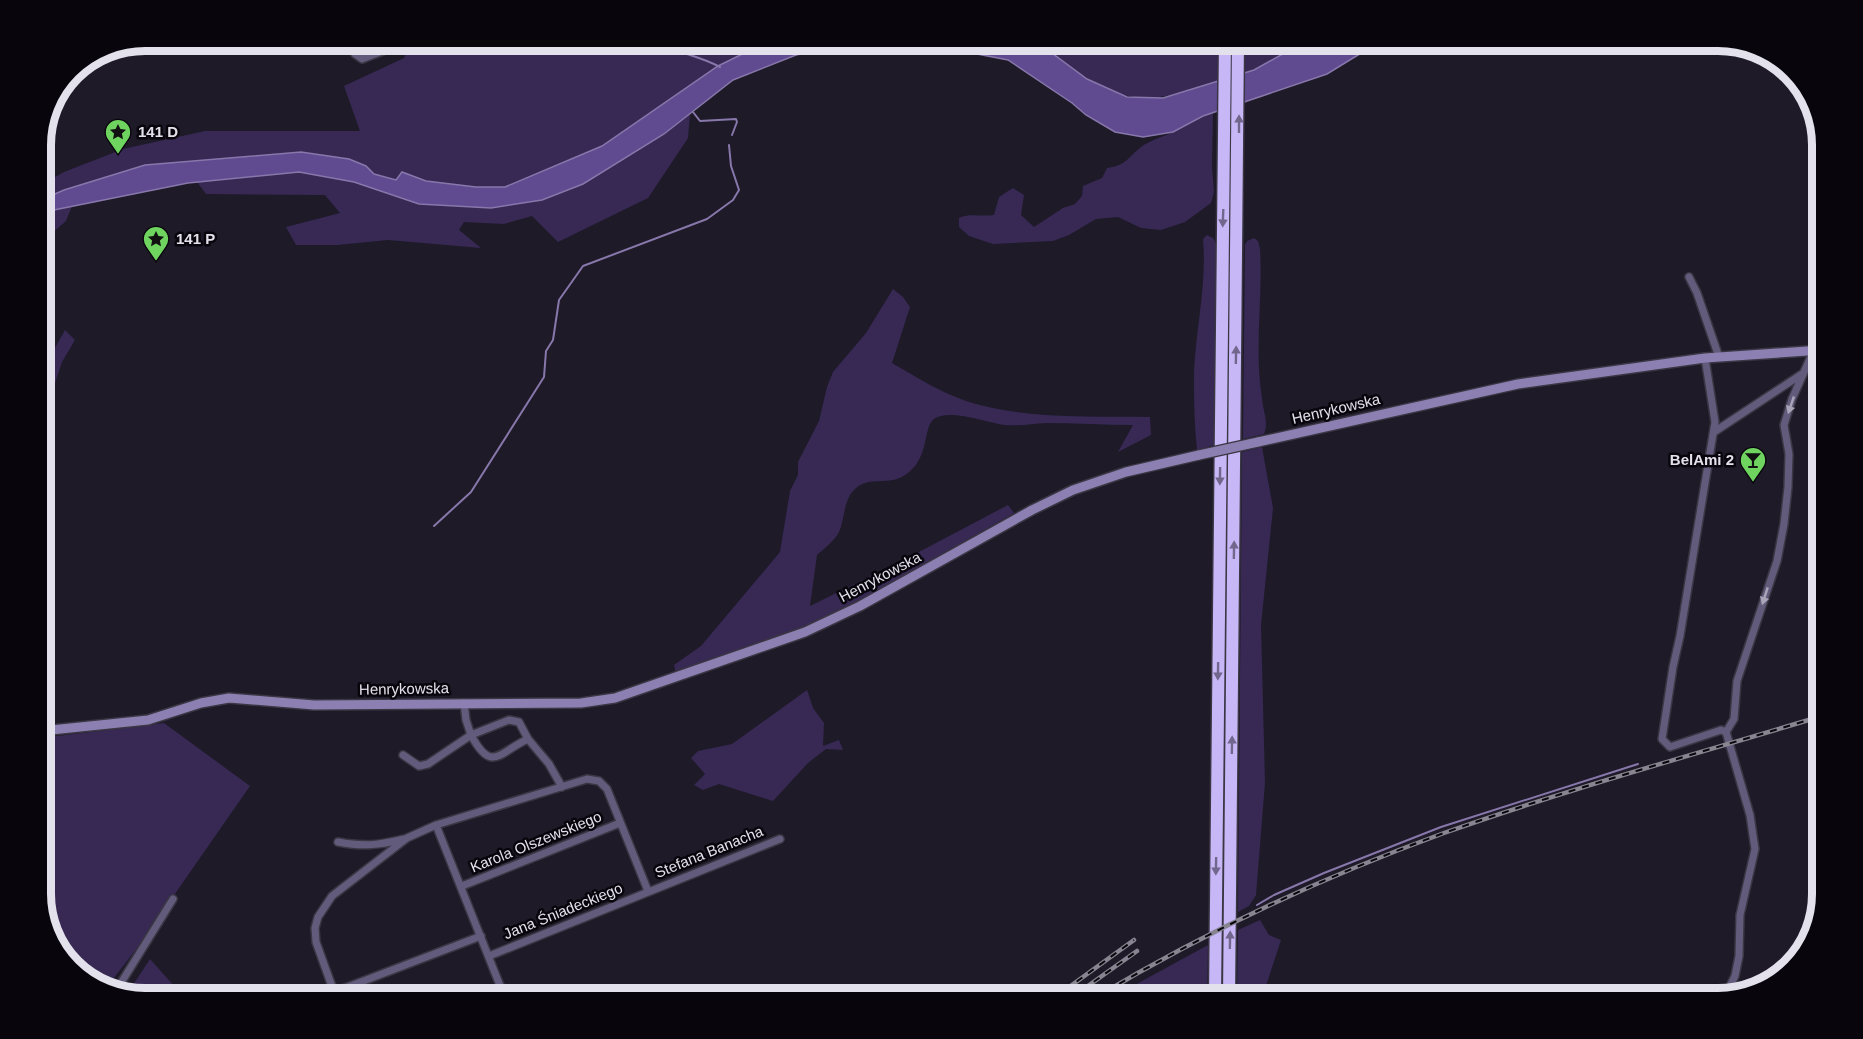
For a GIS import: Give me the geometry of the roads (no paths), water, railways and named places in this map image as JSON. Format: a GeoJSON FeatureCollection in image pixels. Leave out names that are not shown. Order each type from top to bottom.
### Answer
{"type":"FeatureCollection","features":[{"type":"Feature","properties":{"kind":"highway"},"geometry":{"type":"LineString","coordinates":[[1215,988],[1225,51]]}},
{"type":"Feature","properties":{"kind":"highway"},"geometry":{"type":"LineString","coordinates":[[1229,988],[1238,51]]}},
{"type":"Feature","properties":{"kind":"main road","name":"Henrykowska"},"geometry":{"type":"LineString","coordinates":[[51,730],[148,720],[201,703],[229,698],[314,705],[581,703],[615,698],[805,632],[860,606],[1032,510],[1073,490],[1126,472],[1518,384],[1705,358],[1812,351]]}},
{"type":"Feature","properties":{"kind":"street"},"geometry":{"type":"LineString","coordinates":[[354,51],[362,59],[381,51]]}},
{"type":"Feature","properties":{"kind":"street"},"geometry":{"type":"LineString","coordinates":[[1689,277],[1697,293],[1719,357]]}},
{"type":"Feature","properties":{"kind":"street"},"geometry":{"type":"LineString","coordinates":[[1705,358],[1715,422],[1714,432],[1662,739],[1670,747],[1721,730],[1726,732]]}},
{"type":"Feature","properties":{"kind":"street"},"geometry":{"type":"LineString","coordinates":[[1729,987],[1735,976],[1739,956],[1740,915],[1755,849],[1750,815],[1726,732],[1734,719],[1737,681],[1777,561],[1784,524],[1789,454],[1784,425],[1804,373],[1812,360]]}},
{"type":"Feature","properties":{"kind":"street"},"geometry":{"type":"LineString","coordinates":[[1714,432],[1804,373]]}},
{"type":"Feature","properties":{"kind":"street"},"geometry":{"type":"LineString","coordinates":[[464,703],[471,735],[478,748],[488,757],[495,758],[528,739]]}},
{"type":"Feature","properties":{"kind":"street"},"geometry":{"type":"LineString","coordinates":[[403,755],[419,766],[428,764],[471,735],[497,723],[515,720],[522,724],[528,739],[549,764],[562,787]]}},
{"type":"Feature","properties":{"kind":"street"},"geometry":{"type":"LineString","coordinates":[[338,842],[358,846],[378,845],[407,838],[436,825],[587,779],[599,781],[607,789],[648,891]]}},
{"type":"Feature","properties":{"kind":"street","name":"Karola Olszewskiego"},"geometry":{"type":"LineString","coordinates":[[462,886],[620,823]]}},
{"type":"Feature","properties":{"kind":"street"},"geometry":{"type":"LineString","coordinates":[[436,825],[501,988]]}},
{"type":"Feature","properties":{"kind":"street"},"geometry":{"type":"LineString","coordinates":[[333,988],[316,942],[315,928],[318,917],[332,896],[407,838]]}},
{"type":"Feature","properties":{"kind":"street","name":"Stefana Banacha"},"geometry":{"type":"LineString","coordinates":[[648,891],[780,839]]}},
{"type":"Feature","properties":{"kind":"street","name":"Jana Śniadeckiego"},"geometry":{"type":"LineString","coordinates":[[489,956],[648,891]]}},
{"type":"Feature","properties":{"kind":"street"},"geometry":{"type":"LineString","coordinates":[[120,985],[173,899]]}},
{"type":"Feature","properties":{"kind":"street"},"geometry":{"type":"LineString","coordinates":[[344,988],[481,936]]}},
{"type":"Feature","properties":{"kind":"waterway"},"geometry":{"type":"LineString","coordinates":[[678,51],[720,67]]}},
{"type":"Feature","properties":{"kind":"waterway"},"geometry":{"type":"LineString","coordinates":[[693,112],[700,121],[736,119],[732,135]]}},
{"type":"Feature","properties":{"kind":"waterway"},"geometry":{"type":"LineString","coordinates":[[434,526],[471,492],[544,377],[546,351],[553,340],[559,300],[583,266],[707,219],[733,200],[739,190],[731,166],[729,145]]}},
{"type":"Feature","properties":{"kind":"waterway"},"geometry":{"type":"LineString","coordinates":[[1257,905],[1324,873],[1441,827],[1638,764]]}},
{"type":"Feature","properties":{"kind":"railway"},"geometry":{"type":"LineString","coordinates":[[1112,988],[1265,907],[1399,850],[1444,833],[1632,772],[1812,719]]}},
{"type":"Feature","properties":{"kind":"railway"},"geometry":{"type":"LineString","coordinates":[[1068,988],[1134,940]]}},
{"type":"Feature","properties":{"kind":"railway"},"geometry":{"type":"LineString","coordinates":[[1085,988],[1137,951]]}},
{"type":"Feature","properties":{"kind":"place","name":"141 D"},"geometry":{"type":"Point","coordinates":[118,155]}},
{"type":"Feature","properties":{"kind":"place","name":"141 P"},"geometry":{"type":"Point","coordinates":[156,262]}},
{"type":"Feature","properties":{"kind":"place","name":"BelAmi 2"},"geometry":{"type":"Point","coordinates":[1753,483]}}]}
